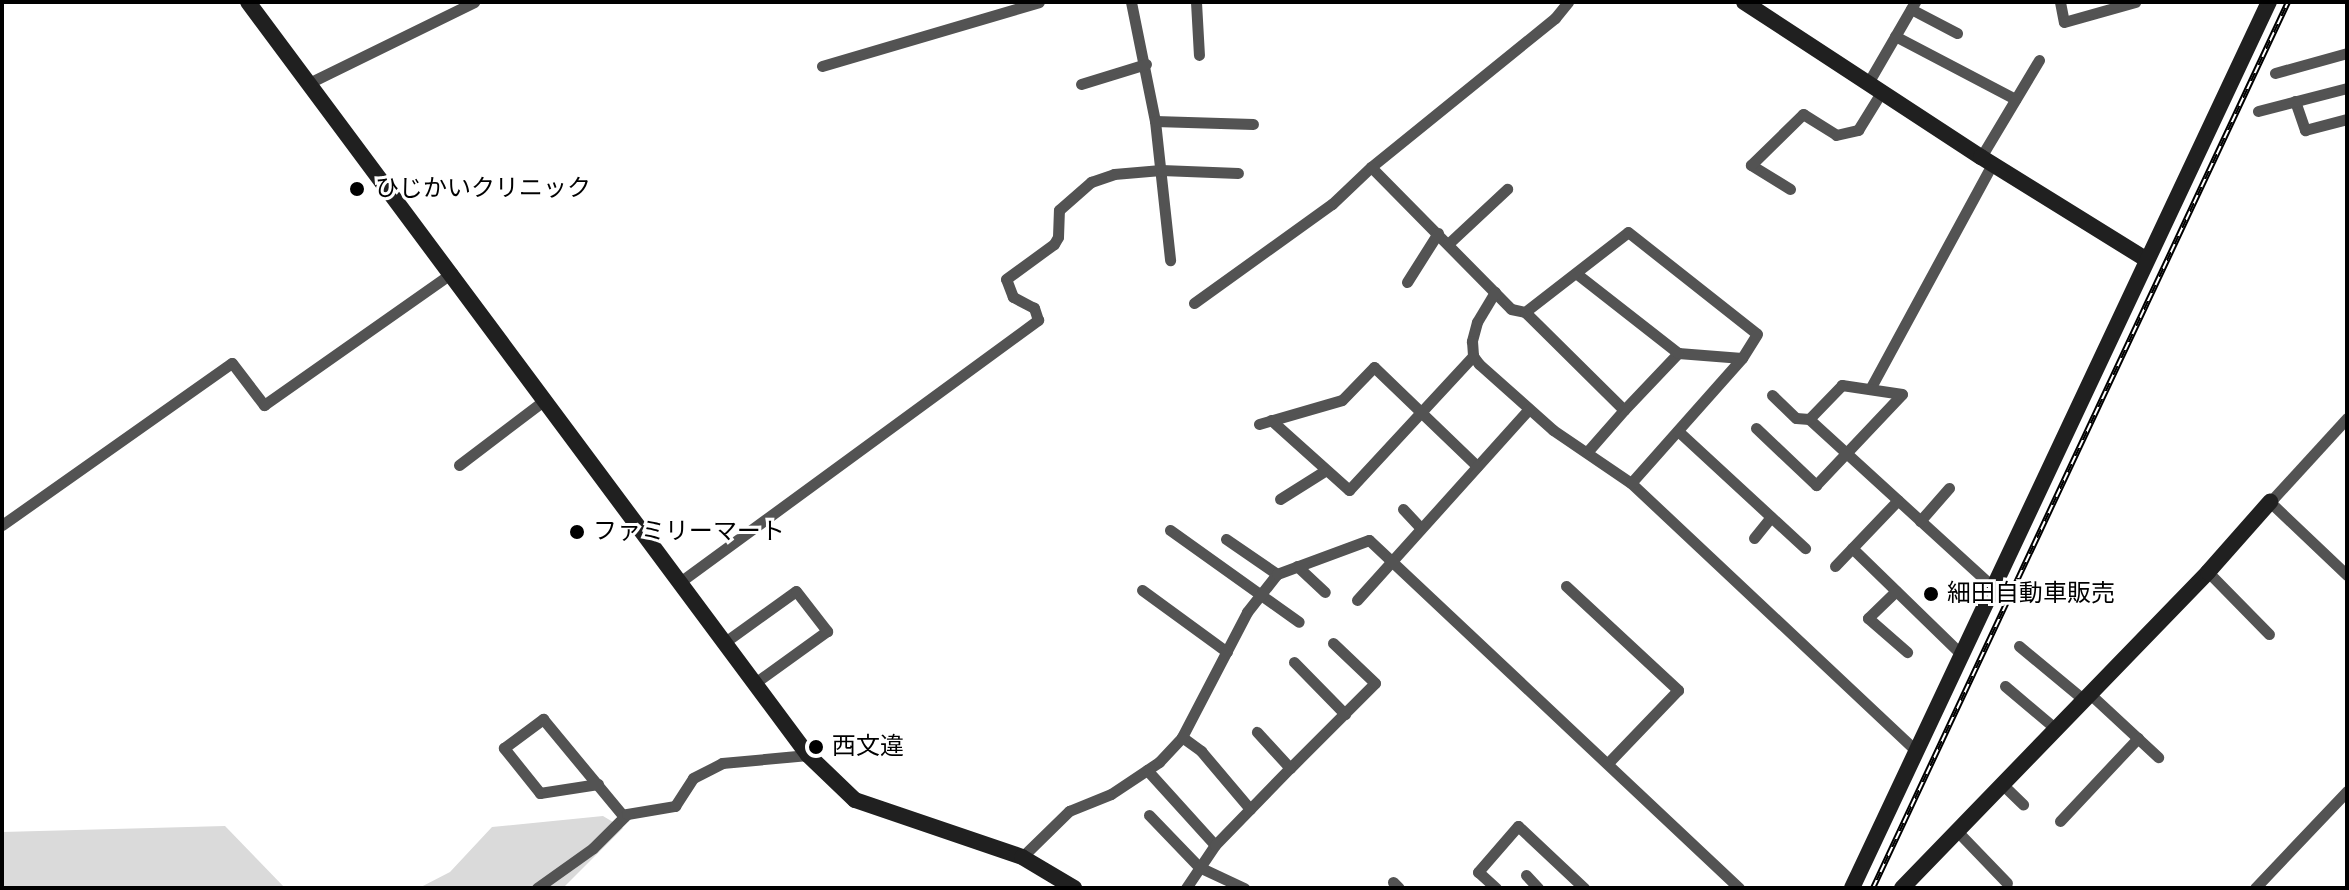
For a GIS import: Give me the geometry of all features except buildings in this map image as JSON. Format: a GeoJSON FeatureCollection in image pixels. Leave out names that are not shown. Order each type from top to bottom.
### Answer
{"type":"FeatureCollection","features":[{"type":"Feature","properties":{"kind":"street"},"geometry":{"type":"LineString","coordinates":[[248,2],[808,755],[855,800],[1022,857],[1074,888]]}},
{"type":"Feature","properties":{"kind":"street"},"geometry":{"type":"LineString","coordinates":[[309,83],[474,2]]}},
{"type":"Feature","properties":{"kind":"street"},"geometry":{"type":"LineString","coordinates":[[822,66],[1039,2]]}},
{"type":"Feature","properties":{"kind":"street"},"geometry":{"type":"LineString","coordinates":[[1131,2],[1146,64],[1155,121],[1170,260]]}},
{"type":"Feature","properties":{"kind":"street"},"geometry":{"type":"LineString","coordinates":[[1196,2],[1199,55]]}},
{"type":"Feature","properties":{"kind":"street"},"geometry":{"type":"LineString","coordinates":[[1744,2],[1986,160],[2147,260]]}},
{"type":"Feature","properties":{"kind":"street"},"geometry":{"type":"LineString","coordinates":[[2060,2],[2064,22],[2129,3]]}},
{"type":"Feature","properties":{"kind":"street"},"geometry":{"type":"LineString","coordinates":[[1852,888],[2269,2]]}},
{"type":"Feature","properties":{"kind":"street"},"geometry":{"type":"LineString","coordinates":[[1194,303],[1332,204],[1371,167],[1564,3]]}},
{"type":"Feature","properties":{"kind":"street"},"geometry":{"type":"LineString","coordinates":[[1790,189],[1751,165],[1803,114],[1836,135],[1858,130],[1895,36],[1913,5],[1957,33]]}},
{"type":"Feature","properties":{"kind":"street"},"geometry":{"type":"LineString","coordinates":[[1895,36],[2015,99]]}},
{"type":"Feature","properties":{"kind":"street"},"geometry":{"type":"LineString","coordinates":[[2275,73],[2347,53]]}},
{"type":"Feature","properties":{"kind":"street"},"geometry":{"type":"LineString","coordinates":[[1870,389],[2015,99],[2039,60]]}},
{"type":"Feature","properties":{"kind":"street"},"geometry":{"type":"LineString","coordinates":[[1081,84],[1146,64]]}},
{"type":"Feature","properties":{"kind":"street"},"geometry":{"type":"LineString","coordinates":[[2258,111],[2347,88]]}},
{"type":"Feature","properties":{"kind":"street"},"geometry":{"type":"LineString","coordinates":[[2295,101],[2305,130],[2347,119]]}},
{"type":"Feature","properties":{"kind":"street"},"geometry":{"type":"LineString","coordinates":[[1155,121],[1253,124]]}},
{"type":"Feature","properties":{"kind":"street"},"geometry":{"type":"LineString","coordinates":[[1371,167],[1511,309],[1525,312],[1624,410]]}},
{"type":"Feature","properties":{"kind":"street"},"geometry":{"type":"LineString","coordinates":[[680,582],[1038,320],[1034,308],[1013,297],[1006,279],[1054,244],[1058,237],[1056,216],[1065,203],[1091,182],[1114,174],[1161,170],[1238,173]]}},
{"type":"Feature","properties":{"kind":"street"},"geometry":{"type":"LineString","coordinates":[[1448,244],[1507,189]]}},
{"type":"Feature","properties":{"kind":"street"},"geometry":{"type":"LineString","coordinates":[[1525,312],[1628,232],[1757,334],[1742,358],[1631,483]]}},
{"type":"Feature","properties":{"kind":"street"},"geometry":{"type":"LineString","coordinates":[[1407,282],[1438,233]]}},
{"type":"Feature","properties":{"kind":"street"},"geometry":{"type":"LineString","coordinates":[[2,525],[232,363],[264,405],[452,273]]}},
{"type":"Feature","properties":{"kind":"street"},"geometry":{"type":"LineString","coordinates":[[1577,274],[1678,353],[1742,358]]}},
{"type":"Feature","properties":{"kind":"street"},"geometry":{"type":"LineString","coordinates":[[1477,466],[1422,412],[1374,367],[1342,400],[1265,422],[1349,490],[1422,412],[1473,356],[1477,322],[1495,292]]}},
{"type":"Feature","properties":{"kind":"street"},"geometry":{"type":"LineString","coordinates":[[1588,451],[1678,353]]}},
{"type":"Feature","properties":{"kind":"street"},"geometry":{"type":"LineString","coordinates":[[1473,356],[1553,430],[1631,483],[1916,751]]}},
{"type":"Feature","properties":{"kind":"street"},"geometry":{"type":"LineString","coordinates":[[1756,428],[1816,485],[1902,394],[1842,385],[1809,419]]}},
{"type":"Feature","properties":{"kind":"street"},"geometry":{"type":"LineString","coordinates":[[1772,395],[1796,418],[1809,419],[1993,587]]}},
{"type":"Feature","properties":{"kind":"street"},"geometry":{"type":"LineString","coordinates":[[459,465],[546,399]]}},
{"type":"Feature","properties":{"kind":"street"},"geometry":{"type":"LineString","coordinates":[[1357,600],[1529,409]]}},
{"type":"Feature","properties":{"kind":"street"},"geometry":{"type":"LineString","coordinates":[[1902,888],[2208,572],[2347,418]]}},
{"type":"Feature","properties":{"kind":"street"},"geometry":{"type":"LineString","coordinates":[[1678,431],[1805,548]]}},
{"type":"Feature","properties":{"kind":"street"},"geometry":{"type":"LineString","coordinates":[[1280,499],[1326,470]]}},
{"type":"Feature","properties":{"kind":"street"},"geometry":{"type":"LineString","coordinates":[[1920,521],[1949,488]]}},
{"type":"Feature","properties":{"kind":"street"},"geometry":{"type":"LineString","coordinates":[[1835,566],[1898,500]]}},
{"type":"Feature","properties":{"kind":"street"},"geometry":{"type":"LineString","coordinates":[[2270,502],[2347,575]]}},
{"type":"Feature","properties":{"kind":"street"},"geometry":{"type":"LineString","coordinates":[[1403,509],[1421,528]]}},
{"type":"Feature","properties":{"kind":"street"},"geometry":{"type":"LineString","coordinates":[[1754,538],[1771,517]]}},
{"type":"Feature","properties":{"kind":"street"},"geometry":{"type":"LineString","coordinates":[[1170,530],[1299,622]]}},
{"type":"Feature","properties":{"kind":"street"},"geometry":{"type":"LineString","coordinates":[[1226,539],[1277,574]]}},
{"type":"Feature","properties":{"kind":"street"},"geometry":{"type":"LineString","coordinates":[[1022,857],[1069,811],[1111,794],[1147,770],[1182,737],[1227,652],[1277,574],[1369,540],[1393,559],[1739,888]]}},
{"type":"Feature","properties":{"kind":"street"},"geometry":{"type":"LineString","coordinates":[[1852,548],[1961,654]]}},
{"type":"Feature","properties":{"kind":"street"},"geometry":{"type":"LineString","coordinates":[[1297,566],[1325,592]]}},
{"type":"Feature","properties":{"kind":"street"},"geometry":{"type":"LineString","coordinates":[[2208,572],[2269,634]]}},
{"type":"Feature","properties":{"kind":"street"},"geometry":{"type":"LineString","coordinates":[[1566,586],[1678,690],[1608,763]]}},
{"type":"Feature","properties":{"kind":"street"},"geometry":{"type":"LineString","coordinates":[[1142,590],[1227,652]]}},
{"type":"Feature","properties":{"kind":"street"},"geometry":{"type":"LineString","coordinates":[[725,642],[796,591],[827,631],[755,683]]}},
{"type":"Feature","properties":{"kind":"street"},"geometry":{"type":"LineString","coordinates":[[1896,591],[1868,618],[1907,652]]}},
{"type":"Feature","properties":{"kind":"street"},"geometry":{"type":"LineString","coordinates":[[1186,888],[1215,845],[1375,683],[1333,643]]}},
{"type":"Feature","properties":{"kind":"street"},"geometry":{"type":"LineString","coordinates":[[2019,646],[2087,697],[2158,757]]}},
{"type":"Feature","properties":{"kind":"street"},"geometry":{"type":"LineString","coordinates":[[1294,662],[1345,714]]}},
{"type":"Feature","properties":{"kind":"street"},"geometry":{"type":"LineString","coordinates":[[2005,686],[2057,730]]}},
{"type":"Feature","properties":{"kind":"street"},"geometry":{"type":"LineString","coordinates":[[598,784],[540,793],[504,748],[543,719],[598,784],[624,817]]}},
{"type":"Feature","properties":{"kind":"street"},"geometry":{"type":"LineString","coordinates":[[1257,732],[1290,768]]}},
{"type":"Feature","properties":{"kind":"street"},"geometry":{"type":"LineString","coordinates":[[1182,737],[1201,751],[1250,809]]}},
{"type":"Feature","properties":{"kind":"street"},"geometry":{"type":"LineString","coordinates":[[2060,821],[2138,738]]}},
{"type":"Feature","properties":{"kind":"street"},"geometry":{"type":"LineString","coordinates":[[537,888],[593,848],[624,817],[675,806],[693,778],[722,763],[808,755]]}},
{"type":"Feature","properties":{"kind":"street"},"geometry":{"type":"LineString","coordinates":[[1147,770],[1215,845]]}},
{"type":"Feature","properties":{"kind":"street"},"geometry":{"type":"LineString","coordinates":[[2003,785],[2023,804]]}},
{"type":"Feature","properties":{"kind":"street"},"geometry":{"type":"LineString","coordinates":[[2255,888],[2347,791]]}},
{"type":"Feature","properties":{"kind":"street"},"geometry":{"type":"LineString","coordinates":[[1149,815],[1199,867],[1244,888]]}},
{"type":"Feature","properties":{"kind":"street"},"geometry":{"type":"LineString","coordinates":[[1496,888],[1478,872],[1518,826],[1584,888]]}},
{"type":"Feature","properties":{"kind":"street"},"geometry":{"type":"LineString","coordinates":[[1957,831],[2007,883]]}},
{"type":"Feature","properties":{"kind":"street"},"geometry":{"type":"LineString","coordinates":[[1526,875],[1538,888]]}},
{"type":"Feature","properties":{"kind":"shaded area"},"geometry":{"type":"Polygon","coordinates":[[[603,816],[623,828],[563,888],[419,888],[450,872],[492,827],[603,816]]]}},
{"type":"Feature","properties":{"kind":"shaded area"},"geometry":{"type":"Polygon","coordinates":[[[225,826],[285,888],[2,888],[2,832],[225,826]]]}},
{"type":"Feature","properties":{"kind":"railway"},"geometry":{"type":"LineString","coordinates":[[1873,888],[2288,2]]}},
{"type":"Feature","properties":{"kind":"place","name":"ひじかいクリニック"},"geometry":{"type":"Point","coordinates":[357,189]}},
{"type":"Feature","properties":{"kind":"place","name":"ファミリーマート"},"geometry":{"type":"Point","coordinates":[577,532]}},
{"type":"Feature","properties":{"kind":"place","name":"細田自動車販売"},"geometry":{"type":"Point","coordinates":[1931,594]}},
{"type":"Feature","properties":{"kind":"place","name":"西文違"},"geometry":{"type":"Point","coordinates":[816,747]}}]}
